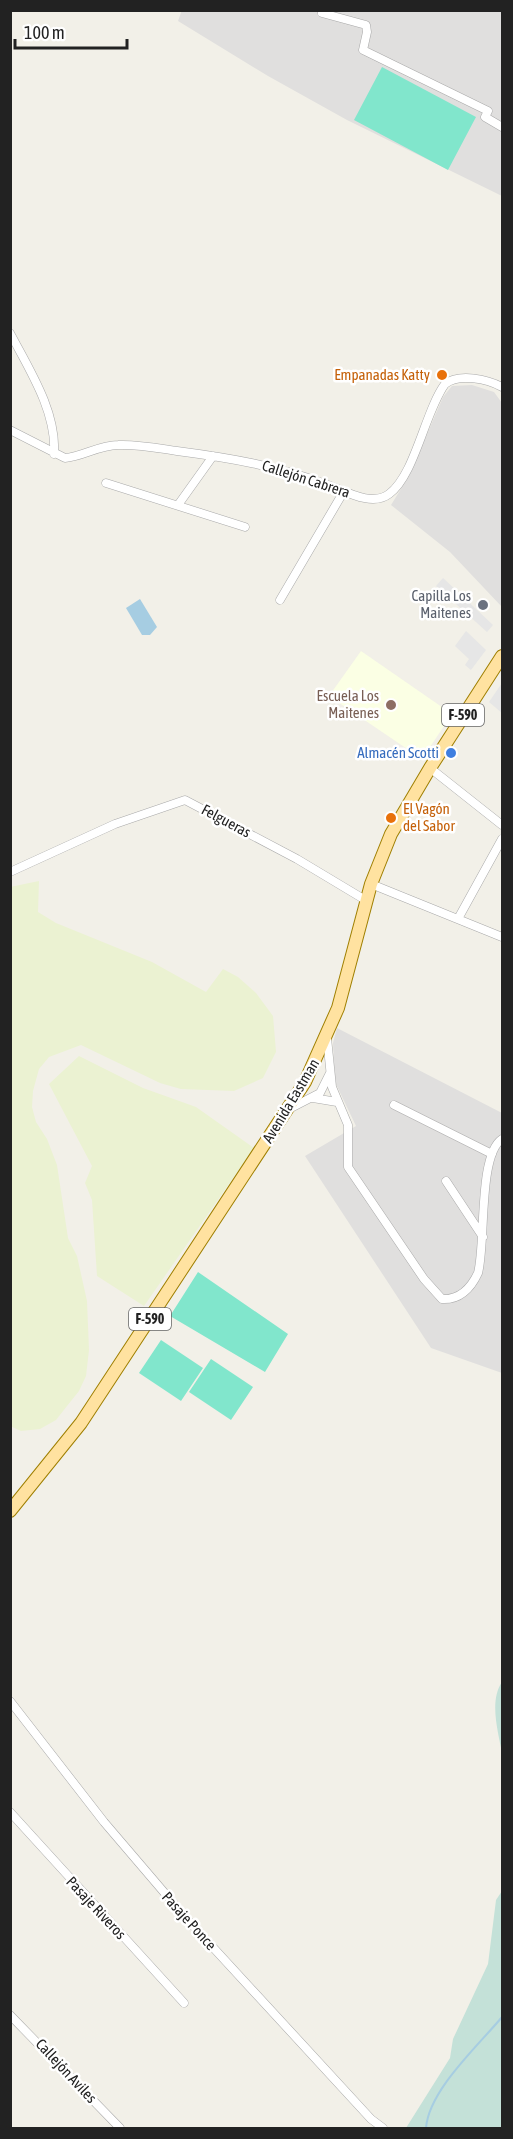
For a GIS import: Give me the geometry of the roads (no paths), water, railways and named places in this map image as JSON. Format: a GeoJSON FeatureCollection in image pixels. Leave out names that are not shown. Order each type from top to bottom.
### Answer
{"type":"FeatureCollection","features":[{"type":"Feature","properties":{"kind":"main road","name":"Avenida Eastman"},"geometry":{"type":"LineString","coordinates":[[10,1511],[81,1423],[305,1082],[338,1008],[371,884],[397,822],[502,656]]}},
{"type":"Feature","properties":{"kind":"street"},"geometry":{"type":"LineString","coordinates":[[322,13],[366,26],[363,50],[488,111],[485,117],[502,127]]}},
{"type":"Feature","properties":{"kind":"street"},"geometry":{"type":"LineString","coordinates":[[10,333],[41,393],[55,443],[54,454],[10,430]]}},
{"type":"Feature","properties":{"kind":"street","name":"Callejón Cabrera"},"geometry":{"type":"LineString","coordinates":[[54,454],[71,458],[95,448],[119,445],[213,456],[279,467],[344,491],[376,499],[392,492],[413,457],[440,392],[448,382],[463,378],[502,387]]}},
{"type":"Feature","properties":{"kind":"street"},"geometry":{"type":"LineString","coordinates":[[178,505],[213,456]]}},
{"type":"Feature","properties":{"kind":"street"},"geometry":{"type":"LineString","coordinates":[[106,483],[245,527]]}},
{"type":"Feature","properties":{"kind":"street"},"geometry":{"type":"LineString","coordinates":[[280,600],[344,491]]}},
{"type":"Feature","properties":{"kind":"street"},"geometry":{"type":"LineString","coordinates":[[430,768],[502,825]]}},
{"type":"Feature","properties":{"kind":"street","name":"Felgueras"},"geometry":{"type":"LineString","coordinates":[[10,872],[115,824],[185,800],[297,859],[367,902]]}},
{"type":"Feature","properties":{"kind":"street"},"geometry":{"type":"LineString","coordinates":[[459,917],[502,838]]}},
{"type":"Feature","properties":{"kind":"street"},"geometry":{"type":"LineString","coordinates":[[371,884],[459,917],[502,937]]}},
{"type":"Feature","properties":{"kind":"street"},"geometry":{"type":"LineString","coordinates":[[327,1037],[330,1072],[337,1102],[348,1125],[348,1167],[424,1279],[442,1299],[461,1295],[474,1282],[481,1262],[492,1154],[496,1144],[502,1139]]}},
{"type":"Feature","properties":{"kind":"street"},"geometry":{"type":"LineString","coordinates":[[287,1111],[313,1098],[324,1088],[330,1072]]}},
{"type":"Feature","properties":{"kind":"street"},"geometry":{"type":"LineString","coordinates":[[313,1098],[337,1102]]}},
{"type":"Feature","properties":{"kind":"street"},"geometry":{"type":"LineString","coordinates":[[394,1105],[492,1154]]}},
{"type":"Feature","properties":{"kind":"street"},"geometry":{"type":"LineString","coordinates":[[446,1181],[483,1237]]}},
{"type":"Feature","properties":{"kind":"street","name":"Pasaje Ponce"},"geometry":{"type":"LineString","coordinates":[[10,1701],[104,1822],[186,1918],[371,2119],[383,2128]]}},
{"type":"Feature","properties":{"kind":"street","name":"Pasaje Riveros"},"geometry":{"type":"LineString","coordinates":[[10,1812],[184,2003]]}},
{"type":"Feature","properties":{"kind":"street","name":"Callejón Aviles"},"geometry":{"type":"LineString","coordinates":[[10,2014],[120,2128]]}},
{"type":"Feature","properties":{"kind":"waterway"},"geometry":{"type":"LineString","coordinates":[[426,2128],[429,2114],[445,2084],[502,2017]]}},
{"type":"Feature","properties":{"kind":"place","name":"Empanadas Katty"},"geometry":{"type":"Point","coordinates":[442,375]}},
{"type":"Feature","properties":{"kind":"place","name":"Capilla Los Maitenes"},"geometry":{"type":"Point","coordinates":[483,605]}},
{"type":"Feature","properties":{"kind":"place","name":"Escuela Los Maitenes"},"geometry":{"type":"Point","coordinates":[391,705]}},
{"type":"Feature","properties":{"kind":"place","name":"Almacén Scotti"},"geometry":{"type":"Point","coordinates":[451,753]}},
{"type":"Feature","properties":{"kind":"place","name":"El Vagón del Sabor"},"geometry":{"type":"Point","coordinates":[391,818]}}]}
